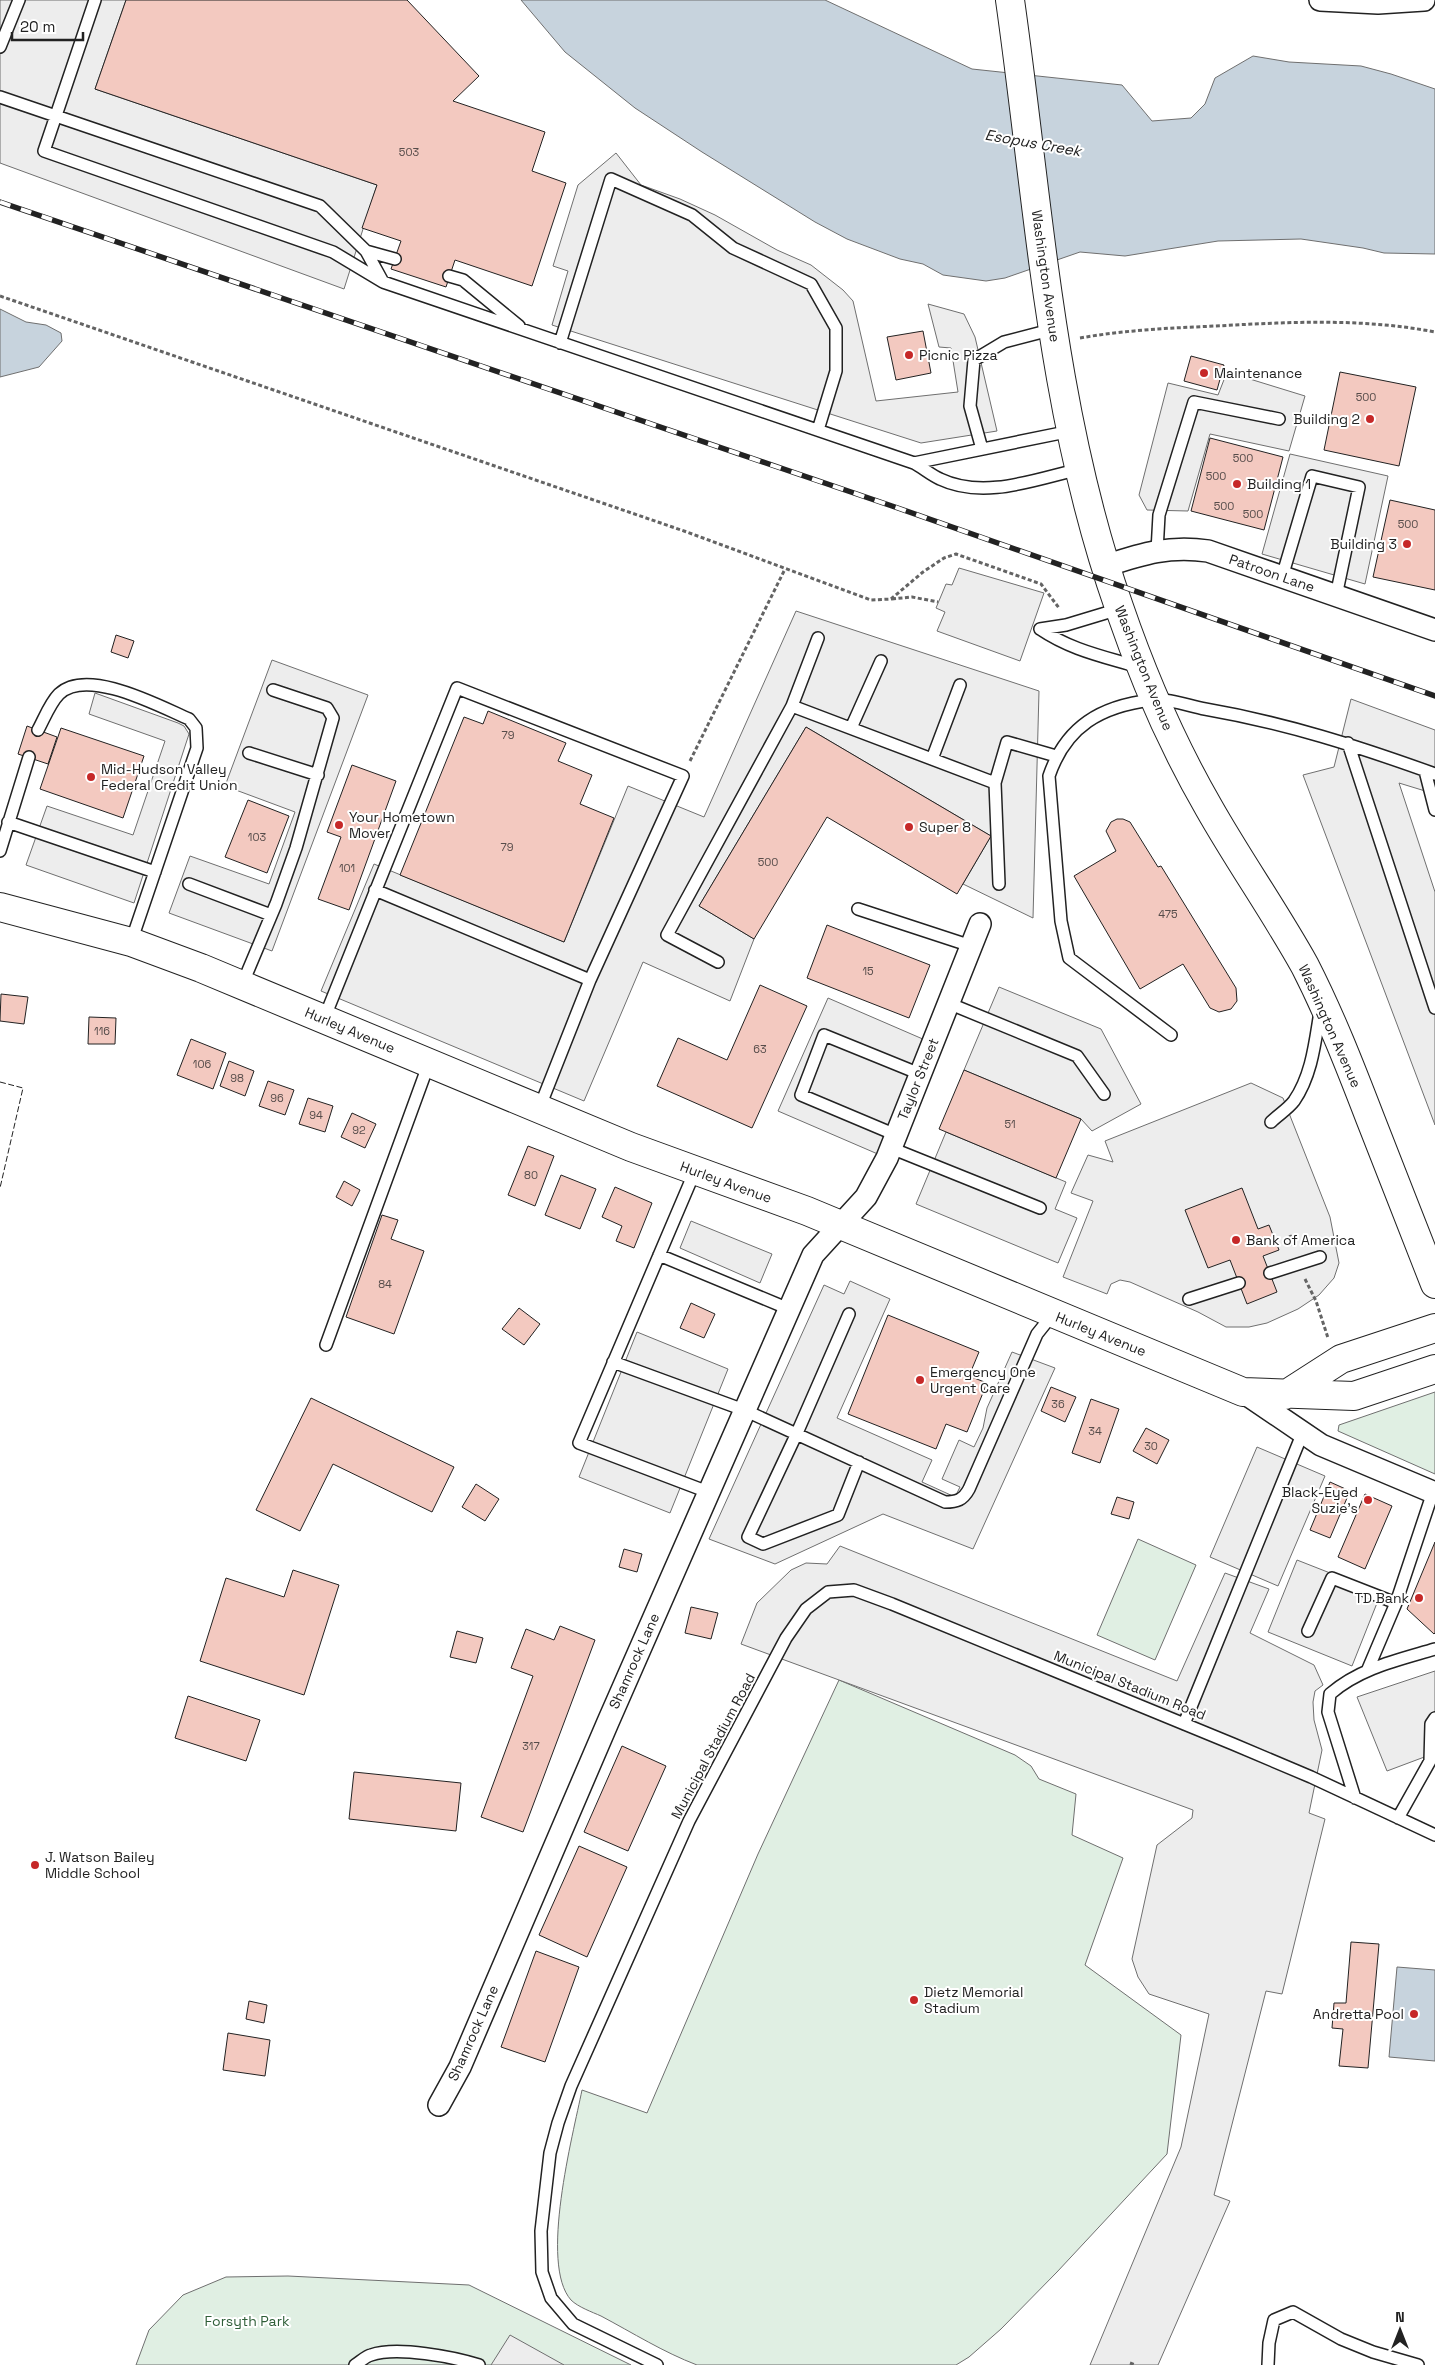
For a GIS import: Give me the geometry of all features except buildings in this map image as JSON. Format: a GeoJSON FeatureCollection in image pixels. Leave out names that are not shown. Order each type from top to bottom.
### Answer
{"type":"FeatureCollection","features":[{"type":"Feature","properties":{"kind":"street"},"geometry":{"type":"LineString","coordinates":[[1320,0],[1378,3],[1424,0]]}},
{"type":"Feature","properties":{"kind":"street","name":"Washington Avenue"},"geometry":{"type":"LineString","coordinates":[[1011,6],[1047,302],[1080,470],[1105,566],[1119,609],[1154,700],[1209,808],[1281,926],[1322,1000],[1346,1055],[1435,1284]]}},
{"type":"Feature","properties":{"kind":"street","name":"Patroon Lane"},"geometry":{"type":"LineString","coordinates":[[1105,566],[1157,551],[1188,548],[1208,551],[1435,630]]}},
{"type":"Feature","properties":{"kind":"street","name":"Hurley Avenue"},"geometry":{"type":"LineString","coordinates":[[0,907],[131,942],[242,985],[539,1109],[695,1171],[807,1211],[1243,1392],[1321,1445],[1434,1493]]}},
{"type":"Feature","properties":{"kind":"street","name":"Taylor Street"},"geometry":{"type":"LineString","coordinates":[[840,1225],[866,1197],[894,1142],[980,924]]}},
{"type":"Feature","properties":{"kind":"street","name":"Shamrock Lane"},"geometry":{"type":"LineString","coordinates":[[439,2105],[460,2067],[708,1492],[813,1255],[840,1225]]}},
{"type":"Feature","properties":{"kind":"street"},"geometry":{"type":"LineString","coordinates":[[1285,1394],[1341,1360],[1435,1328]]}},
{"type":"Feature","properties":{"kind":"street"},"geometry":{"type":"LineString","coordinates":[[1243,1392],[1354,1396],[1435,1369]]}},
{"type":"Feature","properties":{"kind":"lane"},"geometry":{"type":"LineString","coordinates":[[0,46],[19,0]]}},
{"type":"Feature","properties":{"kind":"lane"},"geometry":{"type":"LineString","coordinates":[[95,0],[44,151],[332,252],[383,282],[914,463],[941,479],[962,485],[992,489],[1080,470]]}},
{"type":"Feature","properties":{"kind":"lane"},"geometry":{"type":"LineString","coordinates":[[0,97],[320,206],[366,251],[383,282]]}},
{"type":"Feature","properties":{"kind":"lane"},"geometry":{"type":"LineString","coordinates":[[560,342],[611,179],[692,215],[733,248],[810,284],[836,328],[836,371],[818,430]]}},
{"type":"Feature","properties":{"kind":"lane"},"geometry":{"type":"LineString","coordinates":[[366,251],[395,259]]}},
{"type":"Feature","properties":{"kind":"lane"},"geometry":{"type":"LineString","coordinates":[[449,276],[463,280],[526,331]]}},
{"type":"Feature","properties":{"kind":"lane"},"geometry":{"type":"LineString","coordinates":[[982,449],[970,406],[974,360],[1004,342],[1055,336]]}},
{"type":"Feature","properties":{"kind":"lane"},"geometry":{"type":"LineString","coordinates":[[1157,551],[1159,515],[1194,402],[1279,419]]}},
{"type":"Feature","properties":{"kind":"lane"},"geometry":{"type":"LineString","coordinates":[[914,463],[1071,431]]}},
{"type":"Feature","properties":{"kind":"lane"},"geometry":{"type":"LineString","coordinates":[[1282,577],[1312,476],[1359,486],[1336,596]]}},
{"type":"Feature","properties":{"kind":"lane"},"geometry":{"type":"LineString","coordinates":[[1119,609],[1066,625],[1040,629],[1060,642],[1075,648],[1141,668]]}},
{"type":"Feature","properties":{"kind":"lane"},"geometry":{"type":"LineString","coordinates":[[718,962],[667,934],[792,706],[818,638]]}},
{"type":"Feature","properties":{"kind":"lane"},"geometry":{"type":"LineString","coordinates":[[851,728],[881,661]]}},
{"type":"Feature","properties":{"kind":"lane"},"geometry":{"type":"LineString","coordinates":[[38,730],[60,693],[79,684],[100,684],[189,719],[196,728],[197,748],[131,942]]}},
{"type":"Feature","properties":{"kind":"lane"},"geometry":{"type":"LineString","coordinates":[[932,759],[960,686]]}},
{"type":"Feature","properties":{"kind":"lane"},"geometry":{"type":"LineString","coordinates":[[324,1019],[457,688],[683,776],[590,980],[539,1109]]}},
{"type":"Feature","properties":{"kind":"lane"},"geometry":{"type":"LineString","coordinates":[[242,985],[271,916],[296,848],[333,718],[332,713],[327,708],[272,690]]}},
{"type":"Feature","properties":{"kind":"lane"},"geometry":{"type":"LineString","coordinates":[[1171,1035],[1069,958],[1061,921],[1049,776],[1056,756],[1076,728],[1108,710],[1154,700],[1249,716],[1348,743],[1430,772],[1435,810]]}},
{"type":"Feature","properties":{"kind":"lane"},"geometry":{"type":"LineString","coordinates":[[792,706],[995,783]]}},
{"type":"Feature","properties":{"kind":"lane"},"geometry":{"type":"LineString","coordinates":[[999,884],[995,783],[1007,742],[1056,756]]}},
{"type":"Feature","properties":{"kind":"lane"},"geometry":{"type":"LineString","coordinates":[[1348,743],[1435,1008]]}},
{"type":"Feature","properties":{"kind":"lane"},"geometry":{"type":"LineString","coordinates":[[249,753],[318,775]]}},
{"type":"Feature","properties":{"kind":"lane"},"geometry":{"type":"LineString","coordinates":[[0,851],[29,757]]}},
{"type":"Feature","properties":{"kind":"lane"},"geometry":{"type":"LineString","coordinates":[[8,822],[156,872]]}},
{"type":"Feature","properties":{"kind":"lane"},"geometry":{"type":"LineString","coordinates":[[189,884],[271,916]]}},
{"type":"Feature","properties":{"kind":"lane"},"geometry":{"type":"LineString","coordinates":[[375,890],[590,980]]}},
{"type":"Feature","properties":{"kind":"lane"},"geometry":{"type":"LineString","coordinates":[[858,910],[971,946]]}},
{"type":"Feature","properties":{"kind":"lane"},"geometry":{"type":"LineString","coordinates":[[1271,1122],[1293,1102],[1303,1083],[1312,1058],[1322,1000]]}},
{"type":"Feature","properties":{"kind":"lane"},"geometry":{"type":"LineString","coordinates":[[948,1003],[1077,1056],[1104,1094]]}},
{"type":"Feature","properties":{"kind":"lane"},"geometry":{"type":"LineString","coordinates":[[920,1074],[824,1035],[801,1095],[894,1142],[1040,1208]]}},
{"type":"Feature","properties":{"kind":"lane"},"geometry":{"type":"LineString","coordinates":[[326,1345],[428,1063]]}},
{"type":"Feature","properties":{"kind":"lane"},"geometry":{"type":"LineString","coordinates":[[695,1171],[579,1444],[708,1492]]}},
{"type":"Feature","properties":{"kind":"lane"},"geometry":{"type":"LineString","coordinates":[[659,1255],[789,1309]]}},
{"type":"Feature","properties":{"kind":"lane"},"geometry":{"type":"LineString","coordinates":[[1270,1273],[1320,1257]]}},
{"type":"Feature","properties":{"kind":"lane"},"geometry":{"type":"LineString","coordinates":[[1189,1299],[1239,1283]]}},
{"type":"Feature","properties":{"kind":"lane"},"geometry":{"type":"LineString","coordinates":[[849,1314],[797,1434],[748,1537],[763,1544],[838,1515],[859,1462]]}},
{"type":"Feature","properties":{"kind":"lane"},"geometry":{"type":"LineString","coordinates":[[613,1362],[744,1410],[944,1502],[955,1502],[965,1498],[1037,1334],[1053,1314]]}},
{"type":"Feature","properties":{"kind":"lane"},"geometry":{"type":"LineString","coordinates":[[1184,1724],[1303,1432]]}},
{"type":"Feature","properties":{"kind":"lane"},"geometry":{"type":"LineString","coordinates":[[1368,1670],[1396,1603],[1434,1493]]}},
{"type":"Feature","properties":{"kind":"lane"},"geometry":{"type":"LineString","coordinates":[[1308,1631],[1332,1578],[1396,1603]]}},
{"type":"Feature","properties":{"kind":"lane","name":"Municipal Stadium Road"},"geometry":{"type":"LineString","coordinates":[[657,2365],[573,2324],[551,2298],[542,2272],[541,2231],[550,2153],[570,2086],[689,1821],[786,1638],[806,1609],[828,1592],[854,1590],[1311,1777],[1435,1836]]}},
{"type":"Feature","properties":{"kind":"lane"},"geometry":{"type":"LineString","coordinates":[[1355,1798],[1328,1712],[1330,1694],[1341,1684],[1368,1670],[1435,1649]]}},
{"type":"Feature","properties":{"kind":"lane"},"geometry":{"type":"LineString","coordinates":[[1398,1818],[1430,1761],[1430,1724],[1435,1718]]}},
{"type":"Feature","properties":{"kind":"lane"},"geometry":{"type":"LineString","coordinates":[[1268,2365],[1269,2343],[1274,2320],[1293,2312],[1340,2339],[1373,2352],[1418,2365]]}},
{"type":"Feature","properties":{"kind":"lane"},"geometry":{"type":"LineString","coordinates":[[355,2365],[372,2355],[398,2352],[454,2357],[479,2365]]}},
{"type":"Feature","properties":{"kind":"path"},"geometry":{"type":"LineString","coordinates":[[0,296],[684,531],[872,600],[912,597],[938,602]]}},
{"type":"Feature","properties":{"kind":"path"},"geometry":{"type":"LineString","coordinates":[[1055,336],[1278,322],[1352,322],[1435,332]]}},
{"type":"Feature","properties":{"kind":"path"},"geometry":{"type":"LineString","coordinates":[[891,599],[923,572],[944,558],[956,554],[1041,584],[1056,602],[1062,613]]}},
{"type":"Feature","properties":{"kind":"path"},"geometry":{"type":"LineString","coordinates":[[683,776],[785,568]]}},
{"type":"Feature","properties":{"kind":"path"},"geometry":{"type":"LineString","coordinates":[[1290,1234],[1308,1286],[1316,1301],[1330,1344]]}},
{"type":"Feature","properties":{"kind":"path"},"geometry":{"type":"LineString","coordinates":[[1130,2363],[1135,2365]]}},
{"type":"Feature","properties":{"kind":"green space"},"geometry":{"type":"Polygon","coordinates":[[[1435,1392],[1435,1474],[1338,1431],[1339,1425],[1435,1392]]]}},
{"type":"Feature","properties":{"kind":"green space"},"geometry":{"type":"Polygon","coordinates":[[[1138,1539],[1196,1565],[1155,1660],[1097,1635],[1138,1539]]]}},
{"type":"Feature","properties":{"kind":"green space","name":"Dietz Memorial Stadium"},"geometry":{"type":"Polygon","coordinates":[[[839,1680],[1015,1755],[1031,1766],[1039,1779],[1076,1794],[1072,1835],[1123,1858],[1085,1965],[1181,2035],[1167,2154],[1001,2329],[969,2357],[956,2365],[697,2365],[660,2348],[571,2300],[562,2282],[558,2258],[558,2230],[561,2198],[572,2137],[582,2090],[647,2113],[758,1854],[839,1680]]]}},
{"type":"Feature","properties":{"kind":"green space","name":"Forsyth Park"},"geometry":{"type":"Polygon","coordinates":[[[288,2276],[469,2285],[631,2365],[136,2365],[149,2330],[183,2295],[226,2277],[288,2276]]]}},
{"type":"Feature","properties":{"kind":"shaded area"},"geometry":{"type":"Polygon","coordinates":[[[0,0],[126,0],[95,89],[377,185],[344,289],[0,163],[0,0]]]}},
{"type":"Feature","properties":{"kind":"shaded area"},"geometry":{"type":"Polygon","coordinates":[[[616,153],[641,185],[680,199],[715,215],[777,250],[811,265],[843,290],[853,301],[876,401],[958,392],[951,348],[939,347],[928,304],[964,314],[975,337],[997,431],[921,443],[552,325],[568,271],[553,266],[578,185],[616,153]]]}},
{"type":"Feature","properties":{"kind":"shaded area"},"geometry":{"type":"Polygon","coordinates":[[[1227,372],[1305,396],[1289,451],[1210,434],[1188,511],[1147,510],[1139,495],[1168,383],[1218,395],[1227,372]]]}},
{"type":"Feature","properties":{"kind":"shaded area"},"geometry":{"type":"Polygon","coordinates":[[[1290,454],[1388,476],[1365,584],[1262,554],[1290,454]]]}},
{"type":"Feature","properties":{"kind":"shaded area"},"geometry":{"type":"Polygon","coordinates":[[[959,568],[1044,593],[1020,661],[937,631],[945,612],[936,608],[946,584],[952,585],[959,568]]]}},
{"type":"Feature","properties":{"kind":"shaded area"},"geometry":{"type":"Polygon","coordinates":[[[796,611],[1039,691],[1033,918],[963,884],[991,836],[806,727],[699,906],[754,939],[730,1001],[643,962],[584,1101],[321,991],[374,864],[564,942],[628,786],[704,817],[796,611]]]}},
{"type":"Feature","properties":{"kind":"shaded area"},"geometry":{"type":"Polygon","coordinates":[[[272,660],[368,695],[272,951],[169,913],[190,856],[269,884],[295,812],[225,786],[272,660]]]}},
{"type":"Feature","properties":{"kind":"shaded area"},"geometry":{"type":"Polygon","coordinates":[[[95,693],[178,723],[184,726],[189,734],[134,903],[26,865],[47,806],[133,835],[165,741],[89,714],[95,693]]]}},
{"type":"Feature","properties":{"kind":"shaded area"},"geometry":{"type":"Polygon","coordinates":[[[1351,699],[1435,730],[1435,794],[1399,783],[1435,892],[1435,1125],[1303,775],[1334,767],[1351,699]]]}},
{"type":"Feature","properties":{"kind":"shaded area"},"geometry":{"type":"Polygon","coordinates":[[[999,987],[1101,1029],[1141,1104],[1092,1131],[1081,1119],[964,1070],[999,987]]]}},
{"type":"Feature","properties":{"kind":"shaded area"},"geometry":{"type":"Polygon","coordinates":[[[828,998],[932,1043],[887,1158],[778,1111],[828,998]]]}},
{"type":"Feature","properties":{"kind":"shaded area"},"geometry":{"type":"Polygon","coordinates":[[[1251,1083],[1283,1098],[1330,1217],[1339,1263],[1334,1278],[1319,1295],[1298,1309],[1267,1323],[1249,1327],[1226,1327],[1198,1312],[1130,1282],[1120,1280],[1111,1284],[1107,1294],[1063,1277],[1093,1201],[1071,1193],[1088,1155],[1113,1162],[1105,1141],[1251,1083]]]}},
{"type":"Feature","properties":{"kind":"shaded area"},"geometry":{"type":"Polygon","coordinates":[[[946,1132],[1066,1182],[1055,1209],[1077,1218],[1058,1263],[916,1204],[946,1132]]]}},
{"type":"Feature","properties":{"kind":"shaded area"},"geometry":{"type":"Polygon","coordinates":[[[691,1221],[772,1254],[760,1283],[680,1248],[691,1221]]]}},
{"type":"Feature","properties":{"kind":"shaded area"},"geometry":{"type":"Polygon","coordinates":[[[850,1281],[890,1299],[837,1418],[932,1460],[922,1482],[955,1497],[960,1487],[942,1479],[959,1440],[974,1447],[983,1428],[987,1408],[1012,1352],[1055,1368],[973,1549],[883,1514],[775,1564],[709,1539],[824,1285],[844,1294],[850,1281]]]}},
{"type":"Feature","properties":{"kind":"shaded area"},"geometry":{"type":"Polygon","coordinates":[[[637,1332],[728,1369],[670,1513],[579,1477],[637,1332]]]}},
{"type":"Feature","properties":{"kind":"shaded area"},"geometry":{"type":"Polygon","coordinates":[[[1257,1447],[1325,1476],[1278,1586],[1210,1557],[1257,1447]]]}},
{"type":"Feature","properties":{"kind":"shaded area"},"geometry":{"type":"Polygon","coordinates":[[[840,1546],[1177,1681],[1225,1573],[1269,1589],[1250,1633],[1314,1665],[1323,1685],[1315,1691],[1313,1702],[1314,1720],[1322,1750],[1309,1813],[1325,1819],[1282,1994],[1266,1991],[1214,2195],[1230,2201],[1158,2365],[1090,2365],[1181,2147],[1209,2014],[1149,1994],[1138,1977],[1132,1959],[1157,1845],[1192,1818],[1193,1810],[741,1644],[757,1603],[791,1570],[806,1563],[827,1564],[840,1546]]]}},
{"type":"Feature","properties":{"kind":"shaded area"},"geometry":{"type":"Polygon","coordinates":[[[1297,1560],[1381,1593],[1352,1666],[1268,1632],[1297,1560]]]}},
{"type":"Feature","properties":{"kind":"shaded area"},"geometry":{"type":"Polygon","coordinates":[[[1435,1671],[1435,1753],[1387,1771],[1357,1697],[1435,1671]]]}},
{"type":"Feature","properties":{"kind":"shaded area"},"geometry":{"type":"Polygon","coordinates":[[[510,2335],[564,2365],[491,2365],[510,2335]]]}},
{"type":"Feature","properties":{"kind":"water","name":"Esopus Creek"},"geometry":{"type":"Polygon","coordinates":[[[521,0],[825,0],[972,69],[1122,85],[1152,121],[1191,118],[1205,104],[1215,78],[1253,56],[1289,62],[1361,66],[1391,74],[1435,89],[1435,254],[1384,253],[1301,239],[1218,241],[1125,256],[1080,252],[1005,278],[986,281],[943,275],[923,264],[900,259],[847,239],[815,222],[702,152],[635,108],[565,52],[521,0]]]}},
{"type":"Feature","properties":{"kind":"water"},"geometry":{"type":"Polygon","coordinates":[[[0,309],[26,322],[46,325],[61,333],[62,341],[39,367],[0,377],[0,309]]]}},
{"type":"Feature","properties":{"kind":"water","name":"Andretta Pool"},"geometry":{"type":"Polygon","coordinates":[[[1397,1967],[1435,1970],[1435,2061],[1389,2057],[1397,1967]]]}},
{"type":"Feature","properties":{"kind":"railway"},"geometry":{"type":"LineString","coordinates":[[0,202],[892,506],[1435,696]]}},
{"type":"Feature","properties":{"kind":"fence"},"geometry":{"type":"LineString","coordinates":[[0,1082],[23,1088],[0,1188]]}},
{"type":"Feature","properties":{"kind":"place","name":"Picnic Pizza"},"geometry":{"type":"Point","coordinates":[909,355]}},
{"type":"Feature","properties":{"kind":"place","name":"Maintenance"},"geometry":{"type":"Point","coordinates":[1204,373]}},
{"type":"Feature","properties":{"kind":"place","name":"Building 2"},"geometry":{"type":"Point","coordinates":[1370,419]}},
{"type":"Feature","properties":{"kind":"place","name":"Building 1"},"geometry":{"type":"Point","coordinates":[1237,484]}},
{"type":"Feature","properties":{"kind":"place","name":"Building 3"},"geometry":{"type":"Point","coordinates":[1407,544]}},
{"type":"Feature","properties":{"kind":"place","name":"Mid-Hudson Valley Federal Credit Union"},"geometry":{"type":"Point","coordinates":[91,777]}},
{"type":"Feature","properties":{"kind":"place","name":"Your Hometown Mover"},"geometry":{"type":"Point","coordinates":[339,825]}},
{"type":"Feature","properties":{"kind":"place","name":"Super 8"},"geometry":{"type":"Point","coordinates":[909,827]}},
{"type":"Feature","properties":{"kind":"place","name":"Bank of America"},"geometry":{"type":"Point","coordinates":[1236,1240]}},
{"type":"Feature","properties":{"kind":"place","name":"Emergency One Urgent Care"},"geometry":{"type":"Point","coordinates":[920,1380]}},
{"type":"Feature","properties":{"kind":"place","name":"Black-Eyed Suzie's"},"geometry":{"type":"Point","coordinates":[1368,1500]}},
{"type":"Feature","properties":{"kind":"place","name":"TD Bank"},"geometry":{"type":"Point","coordinates":[1419,1598]}},
{"type":"Feature","properties":{"kind":"place","name":"J. Watson Bailey Middle School"},"geometry":{"type":"Point","coordinates":[35,1865]}},
{"type":"Feature","properties":{"kind":"place","name":"Dietz Memorial Stadium"},"geometry":{"type":"Point","coordinates":[914,2000]}},
{"type":"Feature","properties":{"kind":"place","name":"Andretta Pool"},"geometry":{"type":"Point","coordinates":[1414,2014]}}]}
